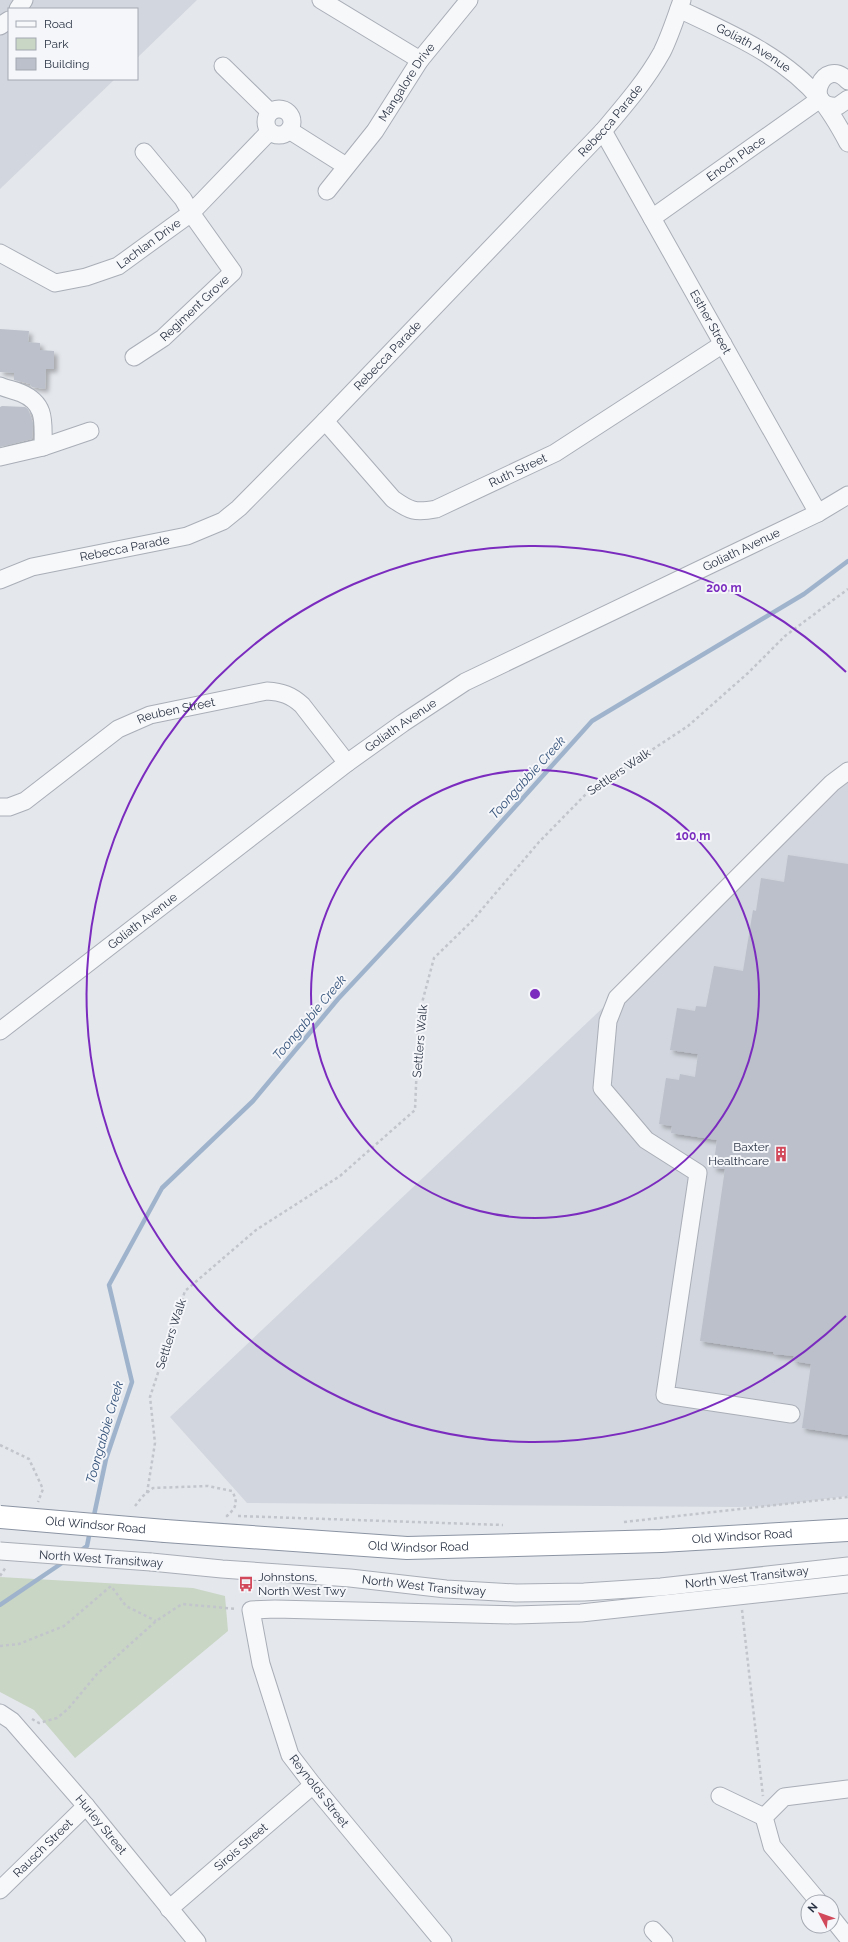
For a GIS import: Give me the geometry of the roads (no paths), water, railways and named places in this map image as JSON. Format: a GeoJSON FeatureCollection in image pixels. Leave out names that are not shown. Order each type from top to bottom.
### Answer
{"type":"FeatureCollection","features":[{"type":"Feature","properties":{"kind":"highway","name":"Old Windsor Road"},"geometry":{"type":"LineString","coordinates":[[0,1517],[165,1531],[407,1548],[661,1542],[845,1529]]}},
{"type":"Feature","properties":{"kind":"street"},"geometry":{"type":"LineString","coordinates":[[321,0],[420,60]]}},
{"type":"Feature","properties":{"kind":"street","name":"Mangalore Drive"},"geometry":{"type":"LineString","coordinates":[[327,191],[375,131],[420,60],[470,0]]}},
{"type":"Feature","properties":{"kind":"street","name":"Goliath Avenue"},"geometry":{"type":"LineString","coordinates":[[680,5],[747,41],[791,70],[824,103],[833,107],[843,104],[848,99]]}},
{"type":"Feature","properties":{"kind":"street","name":"Rebecca Parade"},"geometry":{"type":"LineString","coordinates":[[0,580],[32,567],[187,536],[222,521],[238,508],[325,421],[603,131],[634,94],[649,73],[662,51],[680,5]]}},
{"type":"Feature","properties":{"kind":"street"},"geometry":{"type":"LineString","coordinates":[[223,66],[270,112]]}},
{"type":"Feature","properties":{"kind":"street"},"geometry":{"type":"LineString","coordinates":[[820,99],[818,88],[824,78],[834,74],[840,75],[848,81]]}},
{"type":"Feature","properties":{"kind":"street","name":"Goliath Avenue"},"geometry":{"type":"LineString","coordinates":[[820,99],[848,143]]}},
{"type":"Feature","properties":{"kind":"street","name":"Enoch Place"},"geometry":{"type":"LineString","coordinates":[[652,218],[820,99]]}},
{"type":"Feature","properties":{"kind":"street"},"geometry":{"type":"LineString","coordinates":[[275,109],[286,111],[292,120],[289,130],[279,136],[269,132],[265,122],[270,112],[275,109]]}},
{"type":"Feature","properties":{"kind":"street"},"geometry":{"type":"LineString","coordinates":[[289,130],[346,166]]}},
{"type":"Feature","properties":{"kind":"street","name":"Esther Street"},"geometry":{"type":"LineString","coordinates":[[603,131],[818,513]]}},
{"type":"Feature","properties":{"kind":"street","name":"Lachlan Drive"},"geometry":{"type":"LineString","coordinates":[[0,253],[55,282],[86,277],[118,266],[191,213],[269,132]]}},
{"type":"Feature","properties":{"kind":"street"},"geometry":{"type":"LineString","coordinates":[[144,152],[184,199],[191,213]]}},
{"type":"Feature","properties":{"kind":"street","name":"Regiment Grove"},"geometry":{"type":"LineString","coordinates":[[134,357],[163,338],[233,272],[191,213]]}},
{"type":"Feature","properties":{"kind":"street","name":"Ruth Street"},"geometry":{"type":"LineString","coordinates":[[325,421],[393,499],[404,507],[418,512],[436,509],[555,453],[723,344]]}},
{"type":"Feature","properties":{"kind":"street"},"geometry":{"type":"LineString","coordinates":[[0,386],[28,396],[39,406],[43,414],[43,447]]}},
{"type":"Feature","properties":{"kind":"street"},"geometry":{"type":"LineString","coordinates":[[0,457],[43,447],[90,431]]}},
{"type":"Feature","properties":{"kind":"street","name":"Goliath Avenue"},"geometry":{"type":"LineString","coordinates":[[0,1031],[347,763],[404,722],[465,682],[818,513],[848,495]]}},
{"type":"Feature","properties":{"kind":"street","name":"Reuben Street"},"geometry":{"type":"LineString","coordinates":[[0,807],[9,807],[25,801],[118,729],[134,720],[150,715],[267,691],[282,692],[302,705],[347,763]]}},
{"type":"Feature","properties":{"kind":"street"},"geometry":{"type":"LineString","coordinates":[[791,1414],[665,1395],[698,1173],[646,1140],[602,1088],[603,1073],[608,1021],[616,998],[832,783],[848,771]]}},
{"type":"Feature","properties":{"kind":"street","name":"North West Transitway"},"geometry":{"type":"LineString","coordinates":[[0,1551],[350,1578],[446,1589],[516,1593],[584,1592],[661,1586],[848,1566]]}},
{"type":"Feature","properties":{"kind":"street","name":"Reynolds Street"},"geometry":{"type":"LineString","coordinates":[[443,1942],[290,1755],[261,1664],[251,1610],[282,1609],[515,1615],[581,1613],[848,1584]]}},
{"type":"Feature","properties":{"kind":"street","name":"Hurley Street"},"geometry":{"type":"LineString","coordinates":[[0,1713],[12,1721],[86,1806],[197,1942]]}},
{"type":"Feature","properties":{"kind":"street","name":"Sirois Street"},"geometry":{"type":"LineString","coordinates":[[169,1909],[313,1785]]}},
{"type":"Feature","properties":{"kind":"street"},"geometry":{"type":"LineString","coordinates":[[764,1817],[784,1797],[848,1790]]}},
{"type":"Feature","properties":{"kind":"street"},"geometry":{"type":"LineString","coordinates":[[720,1796],[764,1817],[772,1846],[812,1894]]}},
{"type":"Feature","properties":{"kind":"street","name":"Rausch Street"},"geometry":{"type":"LineString","coordinates":[[0,1890],[86,1806]]}},
{"type":"Feature","properties":{"kind":"street"},"geometry":{"type":"LineString","coordinates":[[840,1928],[848,1938]]}},
{"type":"Feature","properties":{"kind":"waterway","name":"Toongabbie Creek"},"geometry":{"type":"LineString","coordinates":[[93,1520],[106,1459],[132,1382],[109,1285],[162,1188],[253,1101],[338,999],[452,877],[592,721],[804,594],[848,561]]}},
{"type":"Feature","properties":{"kind":"waterway","name":"Toongabbie Creek"},"geometry":{"type":"LineString","coordinates":[[80,1551],[87,1546],[90,1531]]}},
{"type":"Feature","properties":{"kind":"waterway","name":"Toongabbie Creek"},"geometry":{"type":"LineString","coordinates":[[0,1605],[65,1561]]}},
{"type":"Feature","properties":{"kind":"place","name":"Baxter Healthcare"},"geometry":{"type":"Point","coordinates":[781,1154]}},
{"type":"Feature","properties":{"kind":"place","name":"Johnstons, North West Twy"},"geometry":{"type":"Point","coordinates":[246,1584]}}]}
